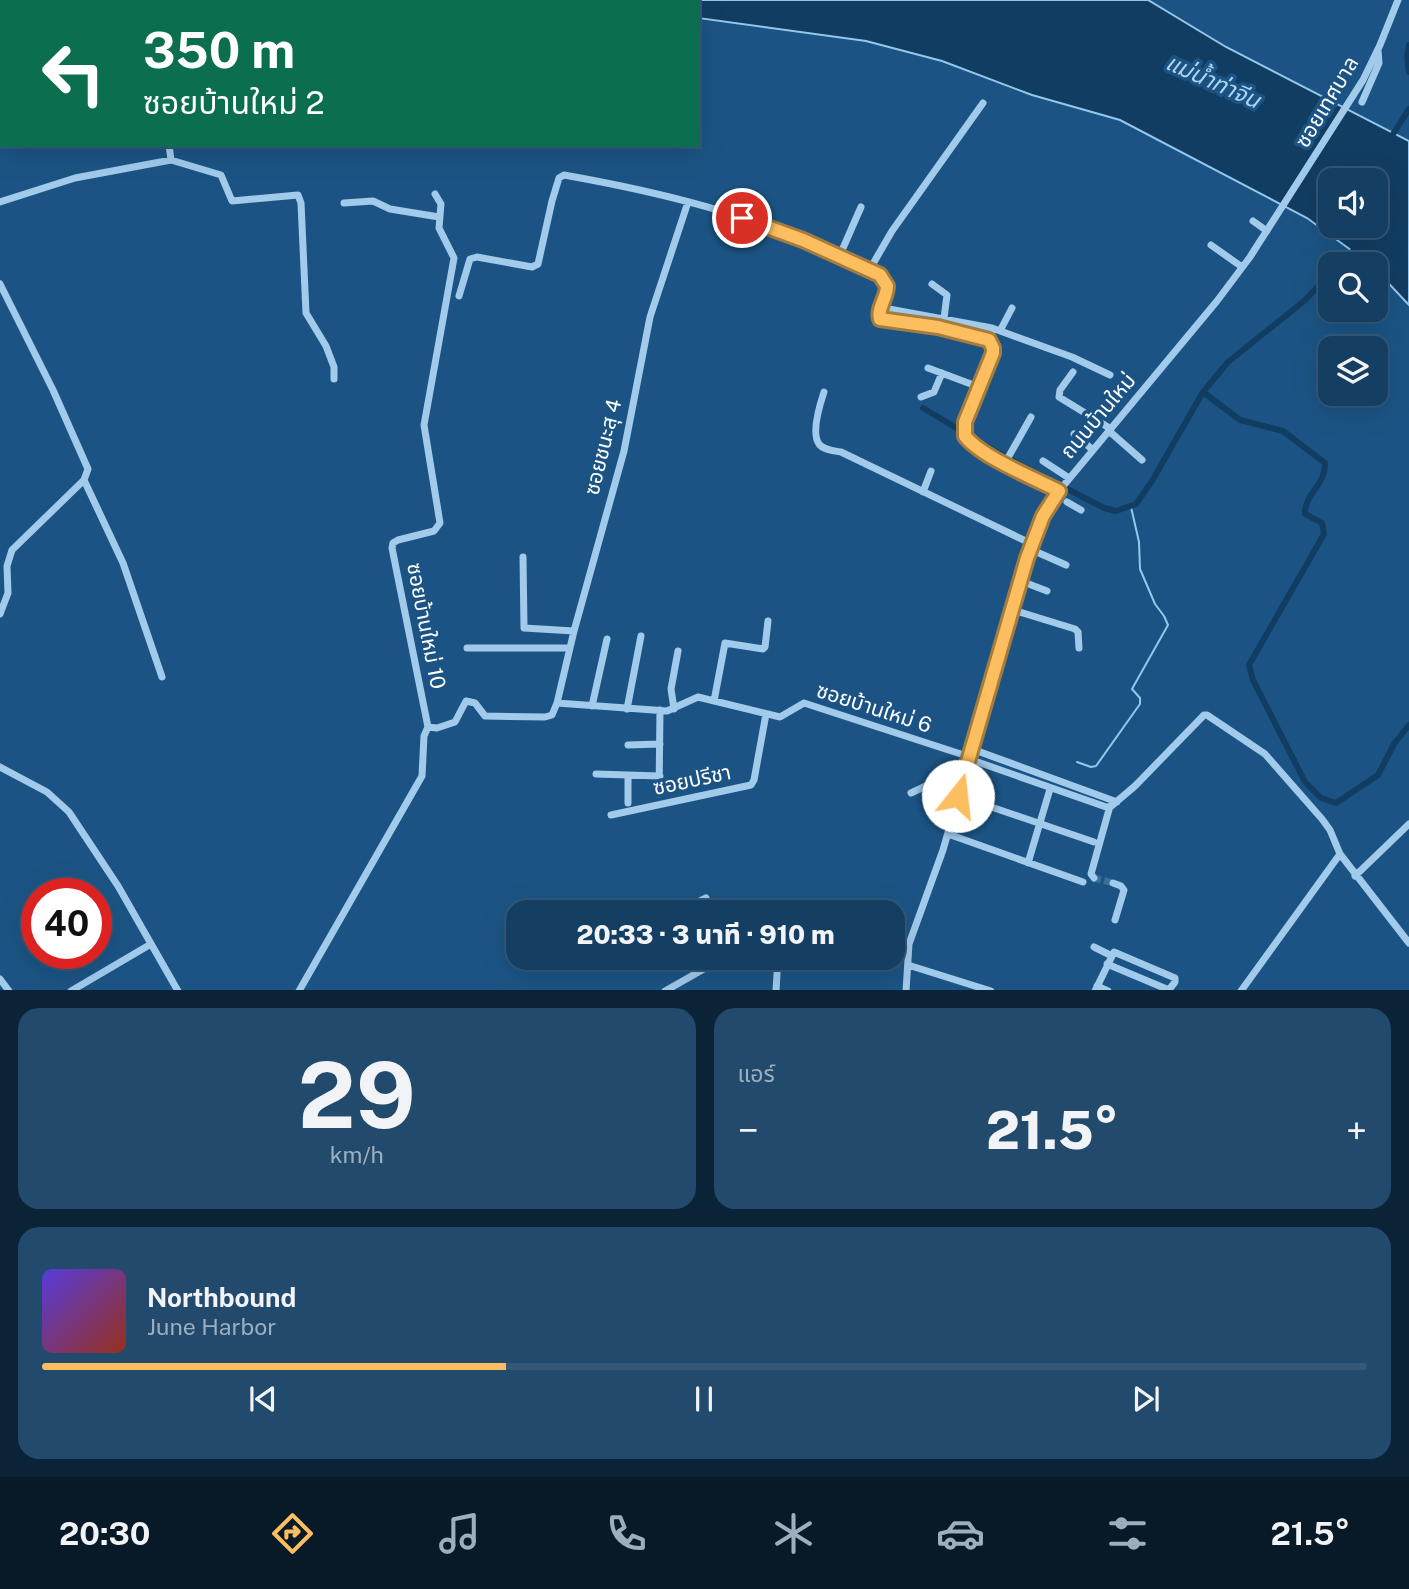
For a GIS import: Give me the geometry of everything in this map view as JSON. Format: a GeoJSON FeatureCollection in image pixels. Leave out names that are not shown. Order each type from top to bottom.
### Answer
{"type":"FeatureCollection","features":[{"type":"Feature","properties":{"kind":"street","name":"ซอยเทศบาล"},"geometry":{"type":"LineString","coordinates":[[1276,217],[1363,80],[1398,0]]}},
{"type":"Feature","properties":{"kind":"street"},"geometry":{"type":"LineString","coordinates":[[1362,102],[1379,63],[1378,50]]}},
{"type":"Feature","properties":{"kind":"street"},"geometry":{"type":"LineString","coordinates":[[870,270],[892,231],[983,103]]}},
{"type":"Feature","properties":{"kind":"street"},"geometry":{"type":"LineString","coordinates":[[169,147],[171,160]]}},
{"type":"Feature","properties":{"kind":"street"},"geometry":{"type":"LineString","coordinates":[[0,202],[75,178],[171,160],[221,175],[232,201],[293,194],[299,196],[306,313],[326,346],[334,367],[334,379]]}},
{"type":"Feature","properties":{"kind":"street"},"geometry":{"type":"LineString","coordinates":[[459,296],[470,259],[477,257],[532,267],[538,264],[552,201],[562,176],[610,183],[688,202],[768,226],[840,255],[870,270],[885,282],[880,319],[938,327],[984,338],[991,343]]}},
{"type":"Feature","properties":{"kind":"street","name":"ซอยบ้านใหม่ 10"},"geometry":{"type":"LineString","coordinates":[[299,990],[422,776],[424,736],[428,727],[393,548],[398,540],[434,531],[440,523],[424,425],[454,258],[441,233],[441,204],[435,194]]}},
{"type":"Feature","properties":{"kind":"street"},"geometry":{"type":"LineString","coordinates":[[344,203],[373,201],[390,209],[439,217]]}},
{"type":"Feature","properties":{"kind":"street","name":"ซอยชนะสุ 4"},"geometry":{"type":"LineString","coordinates":[[557,703],[573,631],[624,451],[650,317],[688,202]]}},
{"type":"Feature","properties":{"kind":"street"},"geometry":{"type":"LineString","coordinates":[[840,255],[861,207]]}},
{"type":"Feature","properties":{"kind":"street","name":"ถนนบ้านใหม่"},"geometry":{"type":"LineString","coordinates":[[906,990],[909,944],[948,834],[1031,546],[1043,516],[1061,497],[1069,478],[1217,301],[1276,217]]}},
{"type":"Feature","properties":{"kind":"street"},"geometry":{"type":"LineString","coordinates":[[1253,221],[1267,231]]}},
{"type":"Feature","properties":{"kind":"street"},"geometry":{"type":"LineString","coordinates":[[1211,245],[1242,267]]}},
{"type":"Feature","properties":{"kind":"street"},"geometry":{"type":"LineString","coordinates":[[0,284],[53,390],[88,469],[84,480],[12,550],[7,566],[8,593],[0,614]]}},
{"type":"Feature","properties":{"kind":"street"},"geometry":{"type":"LineString","coordinates":[[932,284],[947,295],[944,318]]}},
{"type":"Feature","properties":{"kind":"street"},"geometry":{"type":"LineString","coordinates":[[1001,329],[1012,308]]}},
{"type":"Feature","properties":{"kind":"street"},"geometry":{"type":"LineString","coordinates":[[889,309],[1001,329],[1110,375]]}},
{"type":"Feature","properties":{"kind":"street"},"geometry":{"type":"LineString","coordinates":[[992,328],[993,353],[965,422],[965,436],[971,443],[1082,510]]}},
{"type":"Feature","properties":{"kind":"street"},"geometry":{"type":"LineString","coordinates":[[928,368],[979,387]]}},
{"type":"Feature","properties":{"kind":"street"},"geometry":{"type":"LineString","coordinates":[[1073,372],[1060,390],[1059,397],[1110,430],[1142,460]]}},
{"type":"Feature","properties":{"kind":"street"},"geometry":{"type":"LineString","coordinates":[[921,397],[934,392],[942,373]]}},
{"type":"Feature","properties":{"kind":"street"},"geometry":{"type":"LineString","coordinates":[[824,392],[817,415],[819,444],[923,492],[1066,565]]}},
{"type":"Feature","properties":{"kind":"street"},"geometry":{"type":"LineString","coordinates":[[1005,463],[1031,417]]}},
{"type":"Feature","properties":{"kind":"street"},"geometry":{"type":"LineString","coordinates":[[1074,434],[1093,450]]}},
{"type":"Feature","properties":{"kind":"street"},"geometry":{"type":"LineString","coordinates":[[1043,461],[1069,478]]}},
{"type":"Feature","properties":{"kind":"street"},"geometry":{"type":"LineString","coordinates":[[923,492],[931,471]]}},
{"type":"Feature","properties":{"kind":"street"},"geometry":{"type":"LineString","coordinates":[[84,480],[124,563],[162,677]]}},
{"type":"Feature","properties":{"kind":"street"},"geometry":{"type":"LineString","coordinates":[[523,557],[523,628],[573,631]]}},
{"type":"Feature","properties":{"kind":"street"},"geometry":{"type":"LineString","coordinates":[[1021,581],[1047,591]]}},
{"type":"Feature","properties":{"kind":"street"},"geometry":{"type":"LineString","coordinates":[[1013,610],[1075,629],[1078,632],[1079,648]]}},
{"type":"Feature","properties":{"kind":"street"},"geometry":{"type":"LineString","coordinates":[[714,701],[724,643],[763,649],[768,621]]}},
{"type":"Feature","properties":{"kind":"street"},"geometry":{"type":"LineString","coordinates":[[627,709],[641,636]]}},
{"type":"Feature","properties":{"kind":"street"},"geometry":{"type":"LineString","coordinates":[[592,706],[607,639]]}},
{"type":"Feature","properties":{"kind":"street"},"geometry":{"type":"LineString","coordinates":[[467,648],[569,648]]}},
{"type":"Feature","properties":{"kind":"street"},"geometry":{"type":"LineString","coordinates":[[674,709],[671,682],[678,651]]}},
{"type":"Feature","properties":{"kind":"street","name":"ซอยบ้านใหม่ 6"},"geometry":{"type":"LineString","coordinates":[[557,703],[660,710],[674,709],[694,698],[783,717],[799,704],[808,703],[970,755]]}},
{"type":"Feature","properties":{"kind":"street"},"geometry":{"type":"LineString","coordinates":[[428,727],[438,728],[455,722],[466,701],[475,703],[482,715],[500,717],[550,716],[557,703]]}},
{"type":"Feature","properties":{"kind":"street"},"geometry":{"type":"LineString","coordinates":[[659,794],[660,710]]}},
{"type":"Feature","properties":{"kind":"street","name":"ซอยปรีชา"},"geometry":{"type":"LineString","coordinates":[[611,815],[751,785],[766,714]]}},
{"type":"Feature","properties":{"kind":"street"},"geometry":{"type":"LineString","coordinates":[[1094,878],[1091,874],[1109,808],[1114,800],[1205,715],[1265,754],[1326,824],[1340,854],[1355,876],[1409,943]]}},
{"type":"Feature","properties":{"kind":"street"},"geometry":{"type":"LineString","coordinates":[[628,745],[660,744]]}},
{"type":"Feature","properties":{"kind":"street"},"geometry":{"type":"LineString","coordinates":[[970,755],[1050,789],[1109,808]]}},
{"type":"Feature","properties":{"kind":"street"},"geometry":{"type":"LineString","coordinates":[[970,755],[1114,800]]}},
{"type":"Feature","properties":{"kind":"street"},"geometry":{"type":"LineString","coordinates":[[0,766],[47,792],[69,811],[118,886],[178,990]]}},
{"type":"Feature","properties":{"kind":"street"},"geometry":{"type":"LineString","coordinates":[[596,774],[660,776]]}},
{"type":"Feature","properties":{"kind":"street"},"geometry":{"type":"LineString","coordinates":[[628,776],[628,803]]}},
{"type":"Feature","properties":{"kind":"street"},"geometry":{"type":"LineString","coordinates":[[911,793],[930,784],[1094,842]]}},
{"type":"Feature","properties":{"kind":"street"},"geometry":{"type":"LineString","coordinates":[[1028,863],[1050,789]]}},
{"type":"Feature","properties":{"kind":"street"},"geometry":{"type":"LineString","coordinates":[[1355,876],[1409,824]]}},
{"type":"Feature","properties":{"kind":"street"},"geometry":{"type":"LineString","coordinates":[[948,834],[1083,882]]}},
{"type":"Feature","properties":{"kind":"street"},"geometry":{"type":"LineString","coordinates":[[1241,990],[1340,854]]}},
{"type":"Feature","properties":{"kind":"street"},"geometry":{"type":"LineString","coordinates":[[1113,883],[1124,890],[1115,920]]}},
{"type":"Feature","properties":{"kind":"street"},"geometry":{"type":"LineString","coordinates":[[702,900],[706,898]]}},
{"type":"Feature","properties":{"kind":"street"},"geometry":{"type":"LineString","coordinates":[[71,990],[150,944]]}},
{"type":"Feature","properties":{"kind":"street"},"geometry":{"type":"LineString","coordinates":[[905,944],[909,944]]}},
{"type":"Feature","properties":{"kind":"street"},"geometry":{"type":"LineString","coordinates":[[1094,947],[1111,955]]}},
{"type":"Feature","properties":{"kind":"street"},"geometry":{"type":"LineString","coordinates":[[1107,964],[1169,990],[1176,979],[1114,952],[1111,955],[1096,988],[1108,990]]}},
{"type":"Feature","properties":{"kind":"street"},"geometry":{"type":"LineString","coordinates":[[908,965],[991,990]]}},
{"type":"Feature","properties":{"kind":"street"},"geometry":{"type":"LineString","coordinates":[[665,990],[701,970]]}},
{"type":"Feature","properties":{"kind":"street"},"geometry":{"type":"LineString","coordinates":[[776,990],[777,970]]}},
{"type":"Feature","properties":{"kind":"street"},"geometry":{"type":"LineString","coordinates":[[0,979],[8,990]]}},
{"type":"Feature","properties":{"kind":"street"},"geometry":{"type":"LineString","coordinates":[[682,990],[684,980]]}},
{"type":"Feature","properties":{"kind":"water","name":"แม่น้ำท่าจีน"},"geometry":{"type":"Polygon","coordinates":[[[700,0],[1148,0],[1226,47],[1409,141],[1409,305],[1388,283],[1388,252],[1354,252],[1334,238],[1388,238],[1388,168],[1318,168],[1318,226],[1120,120],[1032,95],[942,61],[866,41],[700,18],[700,0]]]}},
{"type":"Feature","properties":{"kind":"waterway"},"geometry":{"type":"LineString","coordinates":[[1409,45],[1409,72]]}},
{"type":"Feature","properties":{"kind":"waterway"},"geometry":{"type":"LineString","coordinates":[[1390,139],[1409,109]]}},
{"type":"Feature","properties":{"kind":"waterway"},"geometry":{"type":"LineString","coordinates":[[1352,252],[1358,246]]}},
{"type":"Feature","properties":{"kind":"waterway"},"geometry":{"type":"LineString","coordinates":[[923,408],[1000,454],[1104,508],[1116,511],[1136,504],[1203,392],[1228,362],[1304,301],[1318,286]]}},
{"type":"Feature","properties":{"kind":"waterway"},"geometry":{"type":"LineString","coordinates":[[1203,392],[1240,420],[1283,431],[1325,463],[1322,477],[1308,501],[1305,514],[1322,523],[1324,534],[1249,665],[1253,680],[1305,782],[1321,798],[1336,803],[1378,775],[1394,744],[1409,725]]}},
{"type":"Feature","properties":{"kind":"waterway"},"geometry":{"type":"LineString","coordinates":[[1077,762],[1096,766],[1140,704],[1140,698],[1132,689],[1168,625],[1155,604],[1140,569],[1139,542],[1131,507]]}},
{"type":"Feature","properties":{"kind":"tunnel"},"geometry":{"type":"LineString","coordinates":[[1094,878],[1113,883]]}},
{"type":"Feature","properties":{"kind":"route"},"geometry":{"type":"LineString","coordinates":[[742,218],[835,253],[880,275],[887,286],[887,292],[879,311],[880,319],[938,327],[989,340],[993,353],[965,422],[965,436],[971,443],[1000,460],[1059,491],[1043,516],[1027,558],[958,796]]}}]}
